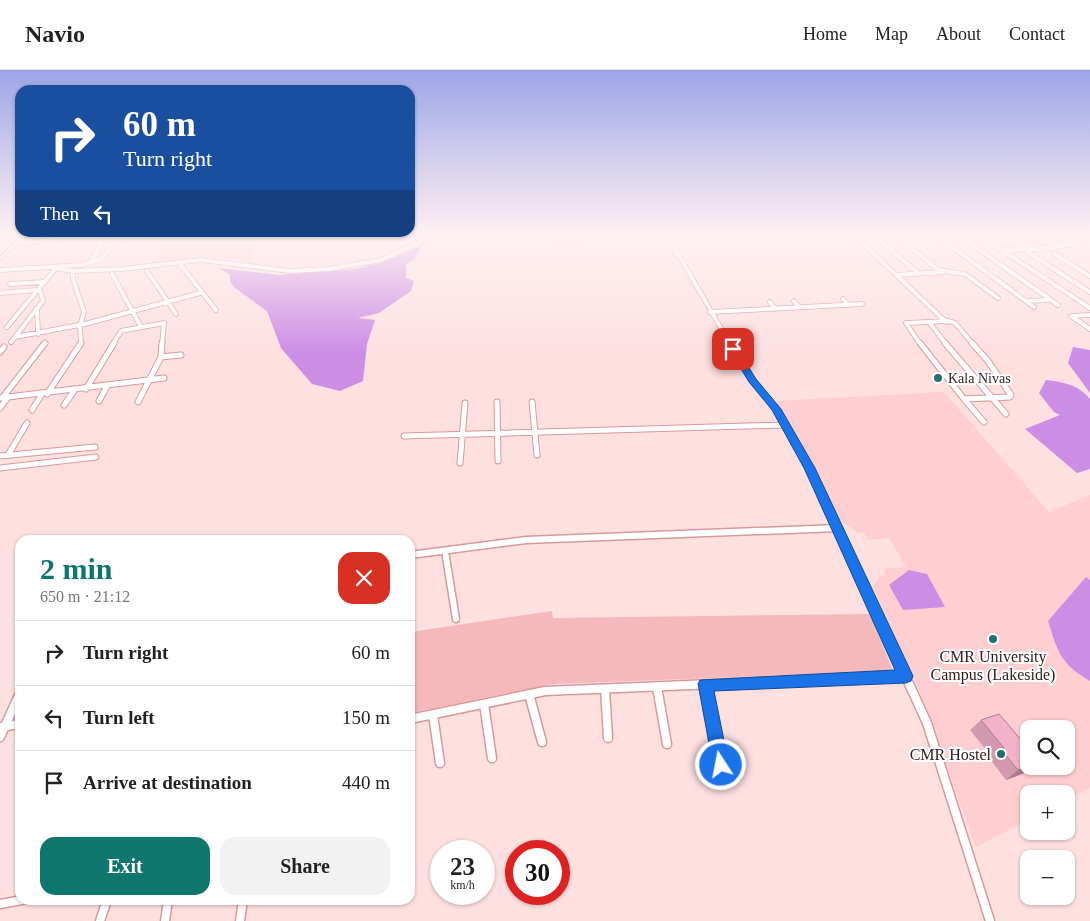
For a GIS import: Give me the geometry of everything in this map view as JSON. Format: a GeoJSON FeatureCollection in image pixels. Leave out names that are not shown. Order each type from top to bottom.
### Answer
{"type":"FeatureCollection","features":[{"type":"Feature","properties":{"kind":"street"},"geometry":{"type":"LineString","coordinates":[[6,328],[52,273]]}},
{"type":"Feature","properties":{"kind":"street"},"geometry":{"type":"LineString","coordinates":[[71,273],[69,278],[73,279],[84,312],[94,322]]}},
{"type":"Feature","properties":{"kind":"street"},"geometry":{"type":"LineString","coordinates":[[148,273],[176,314]]}},
{"type":"Feature","properties":{"kind":"street"},"geometry":{"type":"LineString","coordinates":[[186,273],[200,293],[216,310]]}},
{"type":"Feature","properties":{"kind":"street"},"geometry":{"type":"LineString","coordinates":[[689,273],[710,312],[752,380],[776,409],[786,425],[838,528],[928,723],[990,921]]}},
{"type":"Feature","properties":{"kind":"street"},"geometry":{"type":"LineString","coordinates":[[895,273],[946,322]]}},
{"type":"Feature","properties":{"kind":"street"},"geometry":{"type":"LineString","coordinates":[[897,275],[934,273]]}},
{"type":"Feature","properties":{"kind":"street"},"geometry":{"type":"LineString","coordinates":[[950,273],[965,274],[998,298]]}},
{"type":"Feature","properties":{"kind":"street"},"geometry":{"type":"LineString","coordinates":[[987,273],[1034,307]]}},
{"type":"Feature","properties":{"kind":"street"},"geometry":{"type":"LineString","coordinates":[[1012,273],[1058,305]]}},
{"type":"Feature","properties":{"kind":"street"},"geometry":{"type":"LineString","coordinates":[[1036,273],[1090,308]]}},
{"type":"Feature","properties":{"kind":"street"},"geometry":{"type":"LineString","coordinates":[[1060,273],[1090,292]]}},
{"type":"Feature","properties":{"kind":"street"},"geometry":{"type":"LineString","coordinates":[[112,274],[141,327]]}},
{"type":"Feature","properties":{"kind":"street"},"geometry":{"type":"LineString","coordinates":[[10,284],[43,282]]}},
{"type":"Feature","properties":{"kind":"street"},"geometry":{"type":"LineString","coordinates":[[0,293],[38,290]]}},
{"type":"Feature","properties":{"kind":"street"},"geometry":{"type":"LineString","coordinates":[[11,342],[44,298],[38,290]]}},
{"type":"Feature","properties":{"kind":"street"},"geometry":{"type":"LineString","coordinates":[[15,337],[80,326],[200,293]]}},
{"type":"Feature","properties":{"kind":"street"},"geometry":{"type":"LineString","coordinates":[[843,299],[848,305]]}},
{"type":"Feature","properties":{"kind":"street"},"geometry":{"type":"LineString","coordinates":[[819,300],[824,306]]}},
{"type":"Feature","properties":{"kind":"street"},"geometry":{"type":"LineString","coordinates":[[1026,302],[1051,300]]}},
{"type":"Feature","properties":{"kind":"street"},"geometry":{"type":"LineString","coordinates":[[794,301],[799,307]]}},
{"type":"Feature","properties":{"kind":"street"},"geometry":{"type":"LineString","coordinates":[[770,302],[775,308]]}},
{"type":"Feature","properties":{"kind":"street"},"geometry":{"type":"LineString","coordinates":[[710,312],[862,304]]}},
{"type":"Feature","properties":{"kind":"street"},"geometry":{"type":"LineString","coordinates":[[37,308],[38,334]]}},
{"type":"Feature","properties":{"kind":"street"},"geometry":{"type":"LineString","coordinates":[[32,410],[82,342],[80,326],[84,312]]}},
{"type":"Feature","properties":{"kind":"street"},"geometry":{"type":"LineString","coordinates":[[1090,315],[1071,316],[1090,329]]}},
{"type":"Feature","properties":{"kind":"street"},"geometry":{"type":"LineString","coordinates":[[930,322],[951,352],[1006,414]]}},
{"type":"Feature","properties":{"kind":"street"},"geometry":{"type":"LineString","coordinates":[[86,389],[121,331],[164,323],[160,358],[138,402]]}},
{"type":"Feature","properties":{"kind":"street"},"geometry":{"type":"LineString","coordinates":[[964,399],[1008,398],[1011,395],[988,361],[955,323],[906,323],[926,352],[964,399],[984,422]]}},
{"type":"Feature","properties":{"kind":"street"},"geometry":{"type":"LineString","coordinates":[[0,408],[4,397],[45,343]]}},
{"type":"Feature","properties":{"kind":"street"},"geometry":{"type":"LineString","coordinates":[[0,352],[4,347]]}},
{"type":"Feature","properties":{"kind":"street"},"geometry":{"type":"LineString","coordinates":[[160,358],[181,355]]}},
{"type":"Feature","properties":{"kind":"street"},"geometry":{"type":"LineString","coordinates":[[4,397],[74,391],[164,378]]}},
{"type":"Feature","properties":{"kind":"street"},"geometry":{"type":"LineString","coordinates":[[99,401],[107,386]]}},
{"type":"Feature","properties":{"kind":"street"},"geometry":{"type":"LineString","coordinates":[[64,405],[74,391]]}},
{"type":"Feature","properties":{"kind":"street"},"geometry":{"type":"LineString","coordinates":[[497,402],[498,461]]}},
{"type":"Feature","properties":{"kind":"street"},"geometry":{"type":"LineString","coordinates":[[532,402],[537,455]]}},
{"type":"Feature","properties":{"kind":"street"},"geometry":{"type":"LineString","coordinates":[[460,462],[465,404]]}},
{"type":"Feature","properties":{"kind":"street"},"geometry":{"type":"LineString","coordinates":[[8,455],[28,423]]}},
{"type":"Feature","properties":{"kind":"street"},"geometry":{"type":"LineString","coordinates":[[404,436],[786,425]]}},
{"type":"Feature","properties":{"kind":"street"},"geometry":{"type":"LineString","coordinates":[[0,456],[94,447]]}},
{"type":"Feature","properties":{"kind":"street"},"geometry":{"type":"LineString","coordinates":[[0,468],[96,457]]}},
{"type":"Feature","properties":{"kind":"street"},"geometry":{"type":"LineString","coordinates":[[415,555],[526,540],[838,528]]}},
{"type":"Feature","properties":{"kind":"street"},"geometry":{"type":"LineString","coordinates":[[444,551],[456,619]]}},
{"type":"Feature","properties":{"kind":"street"},"geometry":{"type":"LineString","coordinates":[[415,718],[545,691],[906,676]]}},
{"type":"Feature","properties":{"kind":"street"},"geometry":{"type":"LineString","coordinates":[[705,684],[721,765]]}},
{"type":"Feature","properties":{"kind":"street"},"geometry":{"type":"LineString","coordinates":[[657,686],[667,744]]}},
{"type":"Feature","properties":{"kind":"street"},"geometry":{"type":"LineString","coordinates":[[604,689],[608,738]]}},
{"type":"Feature","properties":{"kind":"street"},"geometry":{"type":"LineString","coordinates":[[529,694],[542,742]]}},
{"type":"Feature","properties":{"kind":"street"},"geometry":{"type":"LineString","coordinates":[[0,737],[3,726],[15,703]]}},
{"type":"Feature","properties":{"kind":"street"},"geometry":{"type":"LineString","coordinates":[[484,704],[492,758]]}},
{"type":"Feature","properties":{"kind":"street"},"geometry":{"type":"LineString","coordinates":[[433,715],[440,763]]}},
{"type":"Feature","properties":{"kind":"street"},"geometry":{"type":"LineString","coordinates":[[0,904],[15,901]]}},
{"type":"Feature","properties":{"kind":"street"},"geometry":{"type":"LineString","coordinates":[[100,921],[105,905]]}},
{"type":"Feature","properties":{"kind":"street"},"geometry":{"type":"LineString","coordinates":[[165,921],[167,905]]}},
{"type":"Feature","properties":{"kind":"street"},"geometry":{"type":"LineString","coordinates":[[240,921],[242,905]]}},
{"type":"Feature","properties":{"kind":"shaded area"},"geometry":{"type":"Polygon","coordinates":[[[226,273],[279,275],[308,273],[406,273],[406,278],[414,281],[411,291],[379,313],[358,318],[375,320],[367,344],[363,381],[340,391],[312,384],[281,348],[267,311],[235,288],[230,282],[230,275],[226,273]]]}},
{"type":"Feature","properties":{"kind":"shaded area"},"geometry":{"type":"Polygon","coordinates":[[[1073,347],[1090,350],[1090,393],[1068,363],[1073,347]]]}},
{"type":"Feature","properties":{"kind":"shaded area"},"geometry":{"type":"Polygon","coordinates":[[[1046,380],[1076,387],[1090,399],[1090,469],[1077,473],[1025,429],[1060,415],[1054,412],[1039,393],[1046,380]]]}},
{"type":"Feature","properties":{"kind":"shaded area","name":"CMR University Campus (Lakeside)"},"geometry":{"type":"Polygon","coordinates":[[[944,392],[1049,512],[1090,495],[1090,788],[1075,796],[1075,785],[1020,785],[1020,824],[976,847],[919,691],[873,587],[880,576],[886,575],[883,569],[906,567],[889,538],[868,540],[865,532],[858,533],[840,520],[776,401],[944,392]]]}},
{"type":"Feature","properties":{"kind":"shaded area"},"geometry":{"type":"Polygon","coordinates":[[[909,570],[927,574],[945,607],[903,610],[889,585],[909,570]]]}},
{"type":"Feature","properties":{"kind":"shaded area"},"geometry":{"type":"Polygon","coordinates":[[[1086,577],[1090,580],[1090,681],[1073,669],[1062,657],[1048,621],[1086,577]]]}},
{"type":"Feature","properties":{"kind":"shaded area"},"geometry":{"type":"Polygon","coordinates":[[[552,611],[553,618],[870,614],[893,671],[553,684],[415,712],[415,631],[552,611]]]}},
{"type":"Feature","properties":{"kind":"building"},"geometry":{"type":"Polygon","coordinates":[[[999,714],[1020,739],[1020,769],[1018,770],[1001,749],[1004,748],[981,720],[999,714]]]}},
{"type":"Feature","properties":{"kind":"place","name":"Kala Nivas"},"geometry":{"type":"Point","coordinates":[938,378]}},
{"type":"Feature","properties":{"kind":"place","name":"CMR University Campus (Lakeside)"},"geometry":{"type":"Point","coordinates":[993,639]}},
{"type":"Feature","properties":{"kind":"place","name":"CMR Hostel"},"geometry":{"type":"Point","coordinates":[1001,754]}},
{"type":"Feature","properties":{"kind":"route"},"geometry":{"type":"LineString","coordinates":[[721,765],[705,684],[906,676],[809,468],[776,409],[752,380],[733,349]]}}]}
